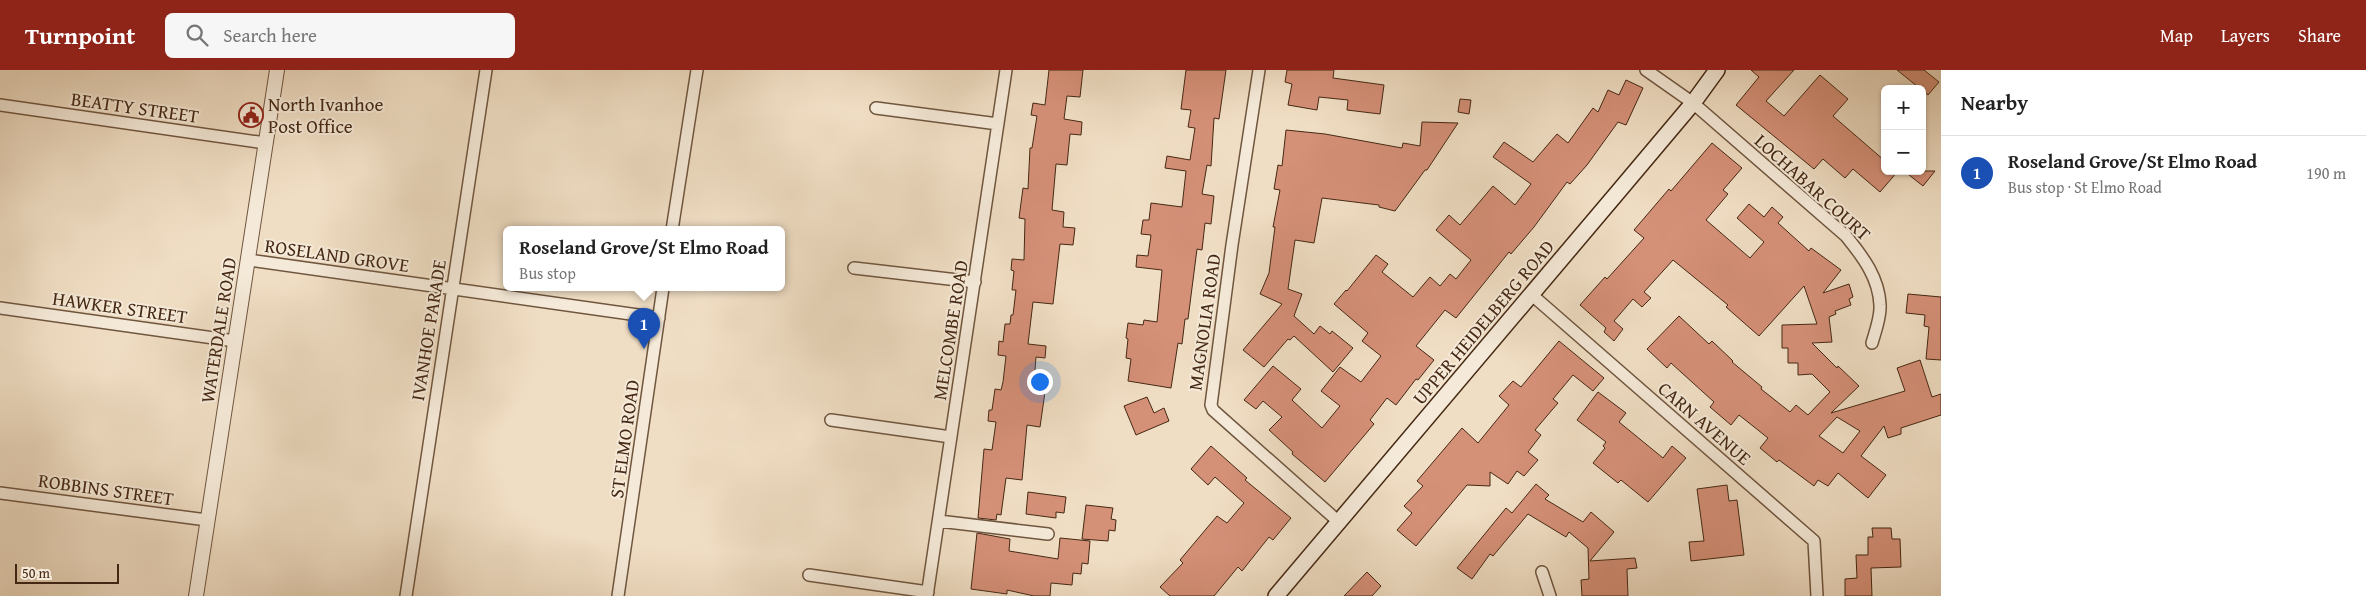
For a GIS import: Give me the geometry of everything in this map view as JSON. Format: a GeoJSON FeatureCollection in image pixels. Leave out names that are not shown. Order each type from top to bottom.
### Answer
{"type":"FeatureCollection","features":[{"type":"Feature","properties":{"kind":"main road","name":"UPPER HEIDELBERG ROAD"},"geometry":{"type":"LineString","coordinates":[[1276,596],[1340,523],[1693,103],[1717,70]]}},
{"type":"Feature","properties":{"kind":"street","name":"WATERDALE ROAD"},"geometry":{"type":"LineString","coordinates":[[196,596],[277,70]]}},
{"type":"Feature","properties":{"kind":"street","name":"IVANHOE PARADE"},"geometry":{"type":"LineString","coordinates":[[406,596],[486,70]]}},
{"type":"Feature","properties":{"kind":"street"},"geometry":{"type":"LineString","coordinates":[[673,226],[697,70]]}},
{"type":"Feature","properties":{"kind":"street","name":"MELCOMBE ROAD"},"geometry":{"type":"LineString","coordinates":[[927,594],[1006,70]]}},
{"type":"Feature","properties":{"kind":"street","name":"MAGNOLIA ROAD"},"geometry":{"type":"LineString","coordinates":[[1259,70],[1229,265],[1211,405],[1213,410],[1340,523]]}},
{"type":"Feature","properties":{"kind":"street","name":"LOCHABAR COURT"},"geometry":{"type":"LineString","coordinates":[[1646,70],[1693,103],[1846,236],[1864,259],[1877,284],[1880,306],[1872,343]]}},
{"type":"Feature","properties":{"kind":"street","name":"BEATTY STREET"},"geometry":{"type":"LineString","coordinates":[[0,105],[266,143]]}},
{"type":"Feature","properties":{"kind":"street"},"geometry":{"type":"LineString","coordinates":[[876,108],[998,124]]}},
{"type":"Feature","properties":{"kind":"street","name":"ROSELAND GROVE"},"geometry":{"type":"LineString","coordinates":[[249,260],[659,318]]}},
{"type":"Feature","properties":{"kind":"street"},"geometry":{"type":"LineString","coordinates":[[854,268],[975,282]]}},
{"type":"Feature","properties":{"kind":"street","name":"ST ELMO ROAD"},"geometry":{"type":"LineString","coordinates":[[618,596],[664,291]]}},
{"type":"Feature","properties":{"kind":"street","name":"CARN AVENUE"},"geometry":{"type":"LineString","coordinates":[[1532,295],[1814,541],[1816,596]]}},
{"type":"Feature","properties":{"kind":"street","name":"HAWKER STREET"},"geometry":{"type":"LineString","coordinates":[[0,308],[236,341]]}},
{"type":"Feature","properties":{"kind":"street"},"geometry":{"type":"LineString","coordinates":[[831,420],[951,437]]}},
{"type":"Feature","properties":{"kind":"street","name":"ROBBINS STREET"},"geometry":{"type":"LineString","coordinates":[[0,493],[207,520]]}},
{"type":"Feature","properties":{"kind":"street"},"geometry":{"type":"LineString","coordinates":[[939,521],[1048,534]]}},
{"type":"Feature","properties":{"kind":"street"},"geometry":{"type":"LineString","coordinates":[[1542,572],[1550,596]]}},
{"type":"Feature","properties":{"kind":"street"},"geometry":{"type":"LineString","coordinates":[[809,575],[927,594]]}},
{"type":"Feature","properties":{"kind":"building"},"geometry":{"type":"Polygon","coordinates":[[[1049,70],[1083,70],[1080,97],[1067,96],[1064,119],[1082,122],[1081,135],[1070,134],[1067,165],[1056,164],[1052,210],[1064,212],[1063,227],[1075,228],[1073,245],[1060,244],[1053,304],[1033,302],[1028,344],[1046,346],[1045,358],[1036,357],[1034,383],[1046,385],[1040,427],[1027,425],[1022,480],[1006,478],[1001,515],[997,514],[996,520],[978,518],[984,449],[992,450],[996,422],[988,421],[989,410],[992,410],[995,389],[1001,390],[1003,382],[1006,356],[998,355],[999,341],[1003,342],[1005,324],[1010,324],[1011,315],[1013,315],[1016,290],[1012,290],[1014,271],[1011,270],[1012,259],[1024,260],[1025,219],[1019,218],[1023,188],[1028,189],[1030,148],[1032,148],[1037,116],[1031,115],[1033,103],[1045,105],[1049,70]]]}},
{"type":"Feature","properties":{"kind":"building"},"geometry":{"type":"Polygon","coordinates":[[[1186,70],[1226,70],[1219,119],[1214,118],[1211,166],[1207,165],[1202,194],[1214,196],[1211,224],[1205,223],[1202,250],[1197,249],[1188,319],[1185,319],[1182,344],[1178,343],[1171,388],[1128,381],[1131,359],[1126,358],[1128,339],[1126,338],[1128,323],[1143,325],[1144,320],[1157,322],[1162,270],[1136,267],[1137,255],[1148,256],[1151,235],[1141,234],[1143,220],[1149,220],[1151,203],[1182,207],[1186,171],[1165,168],[1167,156],[1190,160],[1195,128],[1188,127],[1191,110],[1181,109],[1186,70]]]}},
{"type":"Feature","properties":{"kind":"building"},"geometry":{"type":"Polygon","coordinates":[[[1287,70],[1334,70],[1333,78],[1384,85],[1380,114],[1347,110],[1348,100],[1319,97],[1317,110],[1288,105],[1292,84],[1285,82],[1287,70]]]}},
{"type":"Feature","properties":{"kind":"building"},"geometry":{"type":"Polygon","coordinates":[[[1751,70],[1794,70],[1766,101],[1784,116],[1820,75],[1848,99],[1833,116],[1881,158],[1881,175],[1895,175],[1880,192],[1853,169],[1845,178],[1823,159],[1814,169],[1736,105],[1759,77],[1751,70]]]}},
{"type":"Feature","properties":{"kind":"building"},"geometry":{"type":"Polygon","coordinates":[[[1897,70],[1924,70],[1939,82],[1928,95],[1926,93],[1926,85],[1916,85],[1897,70]]]}},
{"type":"Feature","properties":{"kind":"building"},"geometry":{"type":"Polygon","coordinates":[[[1626,80],[1643,88],[1626,125],[1618,122],[1587,165],[1570,184],[1567,182],[1534,227],[1511,254],[1509,252],[1456,318],[1445,310],[1416,346],[1434,360],[1396,405],[1387,398],[1370,420],[1374,424],[1325,482],[1292,454],[1293,452],[1269,430],[1282,417],[1263,401],[1256,409],[1244,400],[1273,366],[1301,389],[1292,400],[1322,428],[1340,406],[1321,391],[1340,367],[1361,382],[1381,356],[1362,341],[1368,333],[1334,304],[1376,255],[1388,264],[1382,272],[1413,297],[1430,277],[1440,286],[1450,274],[1456,279],[1471,260],[1436,230],[1449,215],[1460,225],[1493,186],[1515,205],[1531,184],[1493,157],[1504,142],[1533,162],[1557,134],[1568,143],[1593,108],[1598,112],[1608,90],[1619,95],[1626,80]]]}},
{"type":"Feature","properties":{"kind":"building"},"geometry":{"type":"Polygon","coordinates":[[[1460,99],[1471,100],[1469,114],[1458,112],[1460,99]]]}},
{"type":"Feature","properties":{"kind":"building"},"geometry":{"type":"Polygon","coordinates":[[[1422,122],[1458,123],[1427,170],[1425,170],[1395,211],[1379,207],[1379,205],[1322,198],[1314,243],[1295,240],[1288,289],[1302,294],[1294,316],[1314,334],[1320,326],[1330,334],[1332,331],[1353,348],[1333,372],[1294,336],[1290,340],[1288,339],[1264,367],[1243,350],[1282,304],[1260,294],[1269,273],[1275,227],[1273,227],[1280,190],[1274,189],[1278,165],[1282,166],[1286,130],[1325,134],[1402,148],[1403,143],[1420,146],[1422,122]]]}},
{"type":"Feature","properties":{"kind":"building"},"geometry":{"type":"Polygon","coordinates":[[[1712,143],[1742,168],[1723,190],[1728,194],[1706,220],[1750,258],[1764,242],[1737,218],[1749,204],[1764,217],[1772,207],[1783,217],[1778,223],[1809,251],[1811,248],[1841,270],[1823,293],[1849,284],[1853,297],[1849,299],[1851,305],[1835,311],[1836,314],[1829,317],[1832,342],[1812,343],[1837,368],[1838,366],[1859,386],[1831,413],[1905,391],[1897,368],[1920,360],[1932,397],[1941,394],[1941,415],[1901,428],[1901,434],[1888,438],[1884,426],[1861,456],[1886,475],[1868,498],[1838,473],[1828,486],[1818,480],[1814,486],[1779,460],[1777,462],[1760,448],[1768,438],[1739,415],[1731,425],[1710,407],[1714,402],[1671,363],[1667,368],[1647,349],[1679,316],[1709,344],[1712,341],[1732,362],[1762,387],[1761,389],[1790,412],[1796,405],[1808,415],[1830,392],[1812,374],[1798,375],[1798,363],[1788,363],[1788,348],[1782,348],[1782,325],[1817,324],[1804,286],[1759,336],[1726,307],[1728,305],[1673,260],[1644,292],[1651,298],[1642,307],[1633,299],[1614,321],[1623,329],[1614,341],[1604,332],[1606,328],[1580,305],[1605,277],[1607,279],[1644,238],[1634,230],[1669,189],[1671,191],[1712,143]],[[1837,417],[1819,436],[1843,453],[1860,431],[1837,417]]]}},
{"type":"Feature","properties":{"kind":"building"},"geometry":{"type":"Polygon","coordinates":[[[1926,171],[1935,171],[1923,186],[1909,175],[1926,175],[1926,171]]]}},
{"type":"Feature","properties":{"kind":"building"},"geometry":{"type":"Polygon","coordinates":[[[1908,294],[1941,297],[1941,360],[1926,359],[1929,327],[1924,326],[1925,315],[1906,313],[1908,294]]]}},
{"type":"Feature","properties":{"kind":"building"},"geometry":{"type":"Polygon","coordinates":[[[1559,341],[1604,378],[1593,391],[1573,375],[1553,399],[1558,403],[1535,430],[1541,435],[1528,452],[1538,460],[1524,476],[1517,471],[1508,484],[1490,472],[1490,486],[1467,485],[1416,546],[1397,530],[1412,513],[1404,506],[1423,486],[1417,481],[1462,428],[1478,443],[1509,405],[1499,396],[1513,381],[1521,387],[1559,341]]]}},
{"type":"Feature","properties":{"kind":"building"},"geometry":{"type":"Polygon","coordinates":[[[1598,392],[1626,413],[1619,422],[1663,458],[1672,446],[1686,458],[1648,502],[1621,480],[1618,483],[1593,463],[1605,448],[1603,446],[1606,442],[1577,420],[1598,392]]]}},
{"type":"Feature","properties":{"kind":"building"},"geometry":{"type":"Polygon","coordinates":[[[1147,397],[1154,413],[1164,408],[1169,421],[1136,435],[1124,406],[1147,397]]]}},
{"type":"Feature","properties":{"kind":"building"},"geometry":{"type":"Polygon","coordinates":[[[1211,446],[1247,478],[1245,480],[1291,518],[1273,540],[1269,537],[1242,571],[1238,567],[1214,596],[1170,596],[1160,587],[1183,563],[1180,560],[1217,516],[1227,523],[1244,503],[1215,477],[1208,485],[1191,469],[1211,446]]]}},
{"type":"Feature","properties":{"kind":"building"},"geometry":{"type":"Polygon","coordinates":[[[1536,484],[1549,495],[1545,499],[1583,522],[1591,512],[1614,532],[1590,561],[1635,558],[1637,568],[1627,569],[1628,596],[1582,596],[1581,580],[1589,579],[1588,548],[1569,532],[1566,537],[1528,514],[1493,556],[1490,554],[1472,579],[1457,568],[1506,508],[1512,513],[1536,484]]]}},
{"type":"Feature","properties":{"kind":"building"},"geometry":{"type":"Polygon","coordinates":[[[1727,485],[1729,501],[1737,500],[1744,555],[1691,561],[1689,542],[1704,541],[1697,489],[1727,485]]]}},
{"type":"Feature","properties":{"kind":"building"},"geometry":{"type":"Polygon","coordinates":[[[1028,492],[1066,497],[1064,513],[1056,512],[1056,518],[1026,514],[1028,492]]]}},
{"type":"Feature","properties":{"kind":"building"},"geometry":{"type":"Polygon","coordinates":[[[1086,505],[1113,508],[1111,519],[1116,520],[1115,531],[1109,530],[1108,541],[1082,539],[1086,505]]]}},
{"type":"Feature","properties":{"kind":"building"},"geometry":{"type":"Polygon","coordinates":[[[1872,528],[1891,528],[1892,539],[1900,539],[1901,567],[1871,568],[1872,596],[1845,596],[1845,579],[1857,578],[1856,555],[1868,555],[1868,537],[1873,537],[1872,528]]]}},
{"type":"Feature","properties":{"kind":"building"},"geometry":{"type":"Polygon","coordinates":[[[977,533],[1010,539],[1009,551],[1058,559],[1060,538],[1090,541],[1088,564],[1082,563],[1081,574],[1073,573],[1072,585],[1051,583],[1050,596],[1034,596],[1007,590],[1007,594],[971,589],[977,533]]]}},
{"type":"Feature","properties":{"kind":"building"},"geometry":{"type":"Polygon","coordinates":[[[1367,572],[1381,586],[1372,596],[1344,596],[1367,572]]]}},
{"type":"Feature","properties":{"kind":"place","name":"North Ivanhoe Post Office"},"geometry":{"type":"Point","coordinates":[251,115]}},
{"type":"Feature","properties":{"kind":"place","name":"Roseland Grove/St Elmo Road"},"geometry":{"type":"Point","coordinates":[644,349]}}]}
